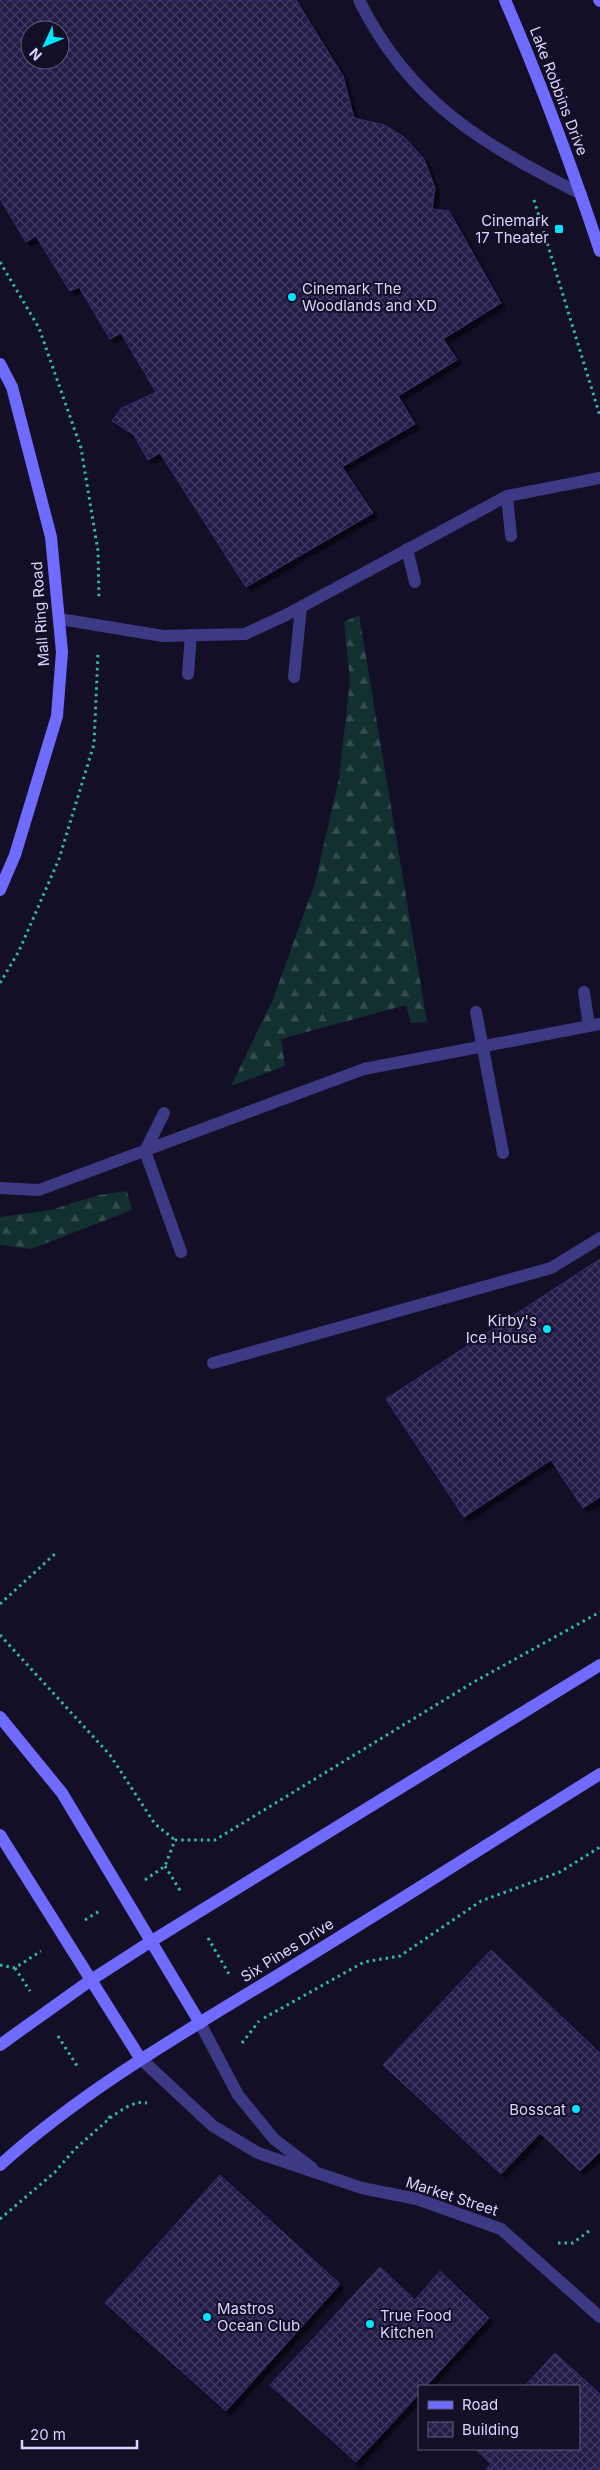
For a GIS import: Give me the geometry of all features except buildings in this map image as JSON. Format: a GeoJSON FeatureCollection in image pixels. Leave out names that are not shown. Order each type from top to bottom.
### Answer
{"type":"FeatureCollection","features":[{"type":"Feature","properties":{"kind":"street","name":"Lake Robbins Drive"},"geometry":{"type":"LineString","coordinates":[[505,0],[526,48],[581,194],[600,251]]}},
{"type":"Feature","properties":{"kind":"street","name":"Mall Ring Road"},"geometry":{"type":"LineString","coordinates":[[0,364],[12,387],[51,537],[62,652],[57,716],[15,855],[0,890]]}},
{"type":"Feature","properties":{"kind":"street"},"geometry":{"type":"LineString","coordinates":[[0,2045],[91,1980],[150,1942],[600,1665]]}},
{"type":"Feature","properties":{"kind":"street"},"geometry":{"type":"LineString","coordinates":[[0,1716],[62,1793],[150,1942],[200,2022]]}},
{"type":"Feature","properties":{"kind":"street","name":"Six Pines Drive"},"geometry":{"type":"LineString","coordinates":[[0,2165],[29,2139],[140,2058],[600,1774]]}},
{"type":"Feature","properties":{"kind":"street"},"geometry":{"type":"LineString","coordinates":[[0,1835],[140,2058]]}},
{"type":"Feature","properties":{"kind":"lane"},"geometry":{"type":"LineString","coordinates":[[359,0],[373,28],[411,81],[449,116],[523,164],[581,194]]}},
{"type":"Feature","properties":{"kind":"lane"},"geometry":{"type":"LineString","coordinates":[[60,619],[163,636],[245,634],[301,607],[507,496],[600,478]]}},
{"type":"Feature","properties":{"kind":"lane"},"geometry":{"type":"LineString","coordinates":[[507,496],[511,536]]}},
{"type":"Feature","properties":{"kind":"lane"},"geometry":{"type":"LineString","coordinates":[[407,549],[415,582]]}},
{"type":"Feature","properties":{"kind":"lane"},"geometry":{"type":"LineString","coordinates":[[294,677],[301,607]]}},
{"type":"Feature","properties":{"kind":"lane"},"geometry":{"type":"LineString","coordinates":[[188,674],[191,635]]}},
{"type":"Feature","properties":{"kind":"lane"},"geometry":{"type":"LineString","coordinates":[[0,1188],[39,1190],[364,1069],[595,1025],[584,992]]}},
{"type":"Feature","properties":{"kind":"lane"},"geometry":{"type":"LineString","coordinates":[[476,1012],[503,1153]]}},
{"type":"Feature","properties":{"kind":"lane"},"geometry":{"type":"LineString","coordinates":[[164,1114],[145,1151],[181,1252]]}},
{"type":"Feature","properties":{"kind":"lane"},"geometry":{"type":"LineString","coordinates":[[213,1363],[551,1268],[600,1238]]}},
{"type":"Feature","properties":{"kind":"lane","name":"Market Street"},"geometry":{"type":"LineString","coordinates":[[200,2022],[238,2095],[274,2139],[322,2176]]}},
{"type":"Feature","properties":{"kind":"lane","name":"Market Street"},"geometry":{"type":"LineString","coordinates":[[140,2058],[213,2126],[258,2153],[322,2176],[362,2188],[417,2199],[501,2228],[600,2317]]}},
{"type":"Feature","properties":{"kind":"path"},"geometry":{"type":"LineString","coordinates":[[523,164],[600,416]]}},
{"type":"Feature","properties":{"kind":"path"},"geometry":{"type":"LineString","coordinates":[[0,1604],[57,1552]]}},
{"type":"Feature","properties":{"kind":"path"},"geometry":{"type":"LineString","coordinates":[[0,1635],[110,1755],[156,1824],[176,1840],[215,1840],[472,1683],[600,1612]]}},
{"type":"Feature","properties":{"kind":"path"},"geometry":{"type":"LineString","coordinates":[[0,1965],[15,1968],[165,1866],[176,1840]]}},
{"type":"Feature","properties":{"kind":"path"},"geometry":{"type":"LineString","coordinates":[[237,2050],[257,2022],[364,1962],[400,1956],[481,1901],[560,1872],[600,1847]]}},
{"type":"Feature","properties":{"kind":"path"},"geometry":{"type":"LineString","coordinates":[[165,1866],[242,1996]]}},
{"type":"Feature","properties":{"kind":"path"},"geometry":{"type":"LineString","coordinates":[[552,2240],[560,2244],[573,2243],[589,2231]]}},
{"type":"Feature","properties":{"kind":"green space"},"geometry":{"type":"Polygon","coordinates":[[[359,615],[427,1022],[411,1023],[406,1005],[281,1039],[285,1066],[231,1086],[273,999],[315,883],[339,778],[350,681],[344,622],[359,615]]]}},
{"type":"Feature","properties":{"kind":"green space"},"geometry":{"type":"Polygon","coordinates":[[[127,1191],[132,1210],[31,1249],[0,1245],[0,1217],[51,1210],[99,1195],[127,1191]]]}},
{"type":"Feature","properties":{"kind":"place","name":"Cinemark 17 Theater"},"geometry":{"type":"Point","coordinates":[559,229]}},
{"type":"Feature","properties":{"kind":"place","name":"Cinemark The Woodlands and XD"},"geometry":{"type":"Point","coordinates":[292,297]}},
{"type":"Feature","properties":{"kind":"place","name":"Kirby's Ice House"},"geometry":{"type":"Point","coordinates":[547,1329]}},
{"type":"Feature","properties":{"kind":"place","name":"Bosscat"},"geometry":{"type":"Point","coordinates":[576,2109]}},
{"type":"Feature","properties":{"kind":"place","name":"Mastros Ocean Club"},"geometry":{"type":"Point","coordinates":[207,2317]}},
{"type":"Feature","properties":{"kind":"place","name":"True Food Kitchen"},"geometry":{"type":"Point","coordinates":[370,2324]}}]}
